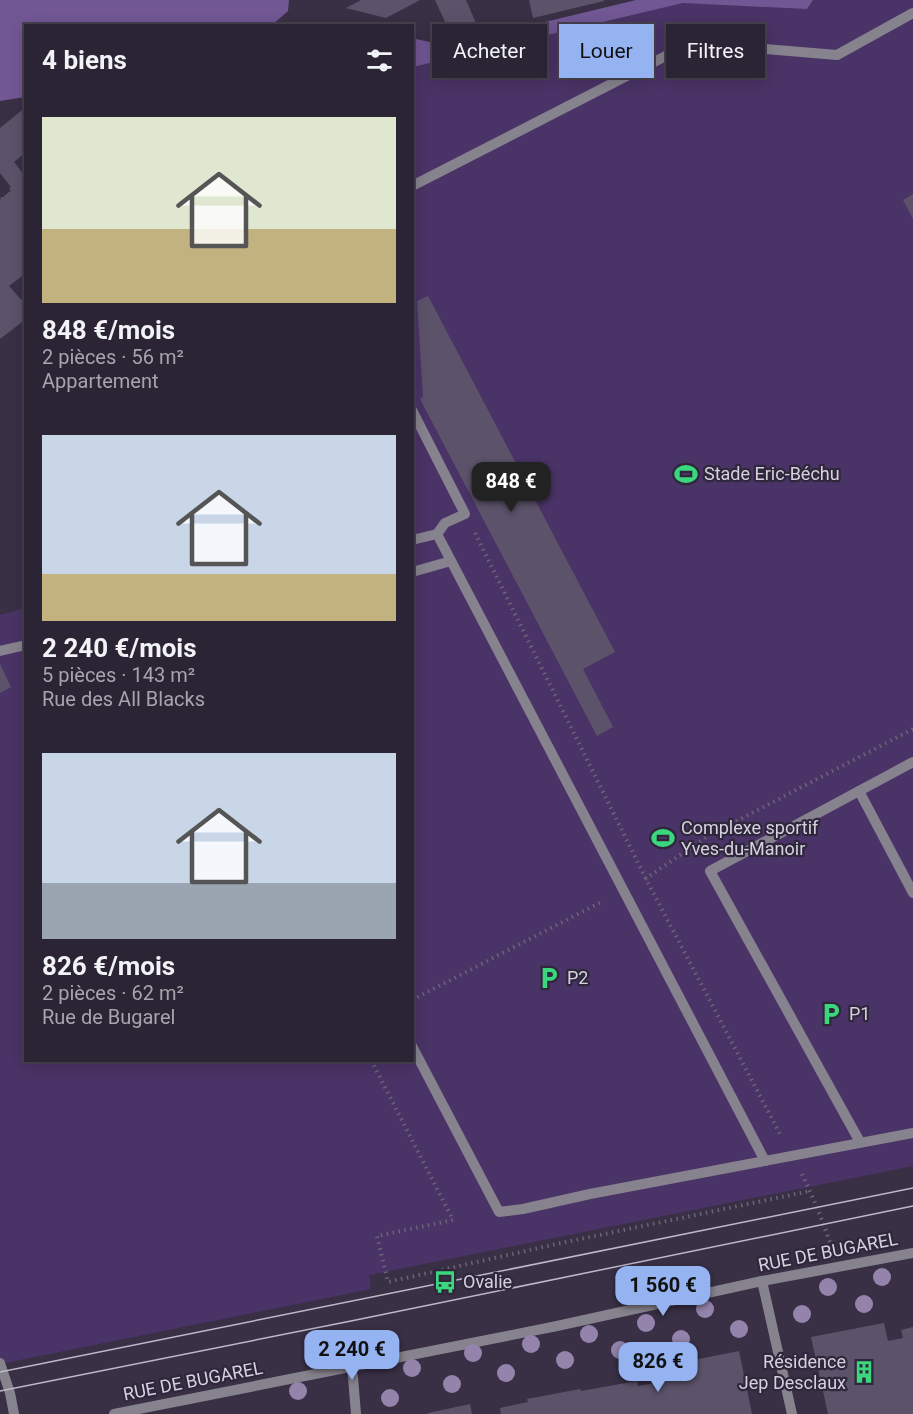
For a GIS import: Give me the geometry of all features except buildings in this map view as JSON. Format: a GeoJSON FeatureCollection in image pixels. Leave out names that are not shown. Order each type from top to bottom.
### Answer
{"type":"FeatureCollection","features":[{"type":"Feature","properties":{"kind":"street"},"geometry":{"type":"LineString","coordinates":[[414,185],[692,43],[837,55],[913,13]]}},
{"type":"Feature","properties":{"kind":"street"},"geometry":{"type":"LineString","coordinates":[[414,414],[465,514],[445,524],[437,534],[414,540]]}},
{"type":"Feature","properties":{"kind":"street"},"geometry":{"type":"LineString","coordinates":[[437,534],[765,1161]]}},
{"type":"Feature","properties":{"kind":"street"},"geometry":{"type":"LineString","coordinates":[[414,571],[452,561]]}},
{"type":"Feature","properties":{"kind":"street"},"geometry":{"type":"LineString","coordinates":[[0,651],[24,645]]}},
{"type":"Feature","properties":{"kind":"street"},"geometry":{"type":"LineString","coordinates":[[860,1142],[710,871],[913,762]]}},
{"type":"Feature","properties":{"kind":"street"},"geometry":{"type":"LineString","coordinates":[[859,790],[913,892]]}},
{"type":"Feature","properties":{"kind":"street"},"geometry":{"type":"LineString","coordinates":[[414,1050],[499,1212],[913,1133]]}},
{"type":"Feature","properties":{"kind":"street","name":"RUE DE BUGAREL"},"geometry":{"type":"LineString","coordinates":[[114,1414],[557,1326],[762,1281],[913,1253]]}},
{"type":"Feature","properties":{"kind":"street"},"geometry":{"type":"LineString","coordinates":[[762,1281],[792,1414]]}},
{"type":"Feature","properties":{"kind":"street"},"geometry":{"type":"LineString","coordinates":[[0,1364],[10,1393],[14,1414]]}},
{"type":"Feature","properties":{"kind":"street"},"geometry":{"type":"LineString","coordinates":[[351,1367],[356,1414]]}},
{"type":"Feature","properties":{"kind":"path"},"geometry":{"type":"LineString","coordinates":[[465,514],[646,879],[805,1179],[838,1267]]}},
{"type":"Feature","properties":{"kind":"path"},"geometry":{"type":"LineString","coordinates":[[414,999],[646,879],[708,836],[913,729]]}},
{"type":"Feature","properties":{"kind":"shaded area"},"geometry":{"type":"Polygon","coordinates":[[[0,0],[289,0],[288,11],[273,24],[24,24],[24,97],[0,101],[0,0]]]}},
{"type":"Feature","properties":{"kind":"shaded area"},"geometry":{"type":"Polygon","coordinates":[[[636,0],[813,0],[807,9],[683,3],[594,24],[559,24],[559,32],[547,35],[547,24],[537,24],[636,0]]]}},
{"type":"Feature","properties":{"kind":"shaded area","name":"Complexe sportif Yves-du-Manoir"},"geometry":{"type":"Polygon","coordinates":[[[803,0],[913,0],[913,1166],[369,1275],[371,1289],[0,1364],[0,615],[24,608],[24,1062],[414,1062],[414,67],[432,62],[432,78],[547,78],[547,35],[559,32],[559,78],[654,78],[654,24],[594,24],[683,3],[806,8],[803,0]]]}},
{"type":"Feature","properties":{"kind":"shaded area"},"geometry":{"type":"Polygon","coordinates":[[[414,40],[432,43],[432,62],[414,67],[414,40]]]}},
{"type":"Feature","properties":{"kind":"tram line"},"geometry":{"type":"LineString","coordinates":[[0,1372],[913,1188]]}},
{"type":"Feature","properties":{"kind":"tram line"},"geometry":{"type":"LineString","coordinates":[[0,1391],[913,1206]]}},
{"type":"Feature","properties":{"kind":"place","name":"Stade Eric-Béchu"},"geometry":{"type":"Point","coordinates":[686,474]}},
{"type":"Feature","properties":{"kind":"place","name":"Complexe sportif Yves-du-Manoir"},"geometry":{"type":"Point","coordinates":[663,838]}},
{"type":"Feature","properties":{"kind":"place","name":"P2"},"geometry":{"type":"Point","coordinates":[549,978]}},
{"type":"Feature","properties":{"kind":"place","name":"P1"},"geometry":{"type":"Point","coordinates":[831,1014]}},
{"type":"Feature","properties":{"kind":"place","name":"Ovalie"},"geometry":{"type":"Point","coordinates":[445,1282]}},
{"type":"Feature","properties":{"kind":"place","name":"Résidence Jep Desclaux"},"geometry":{"type":"Point","coordinates":[864,1372]}}]}
